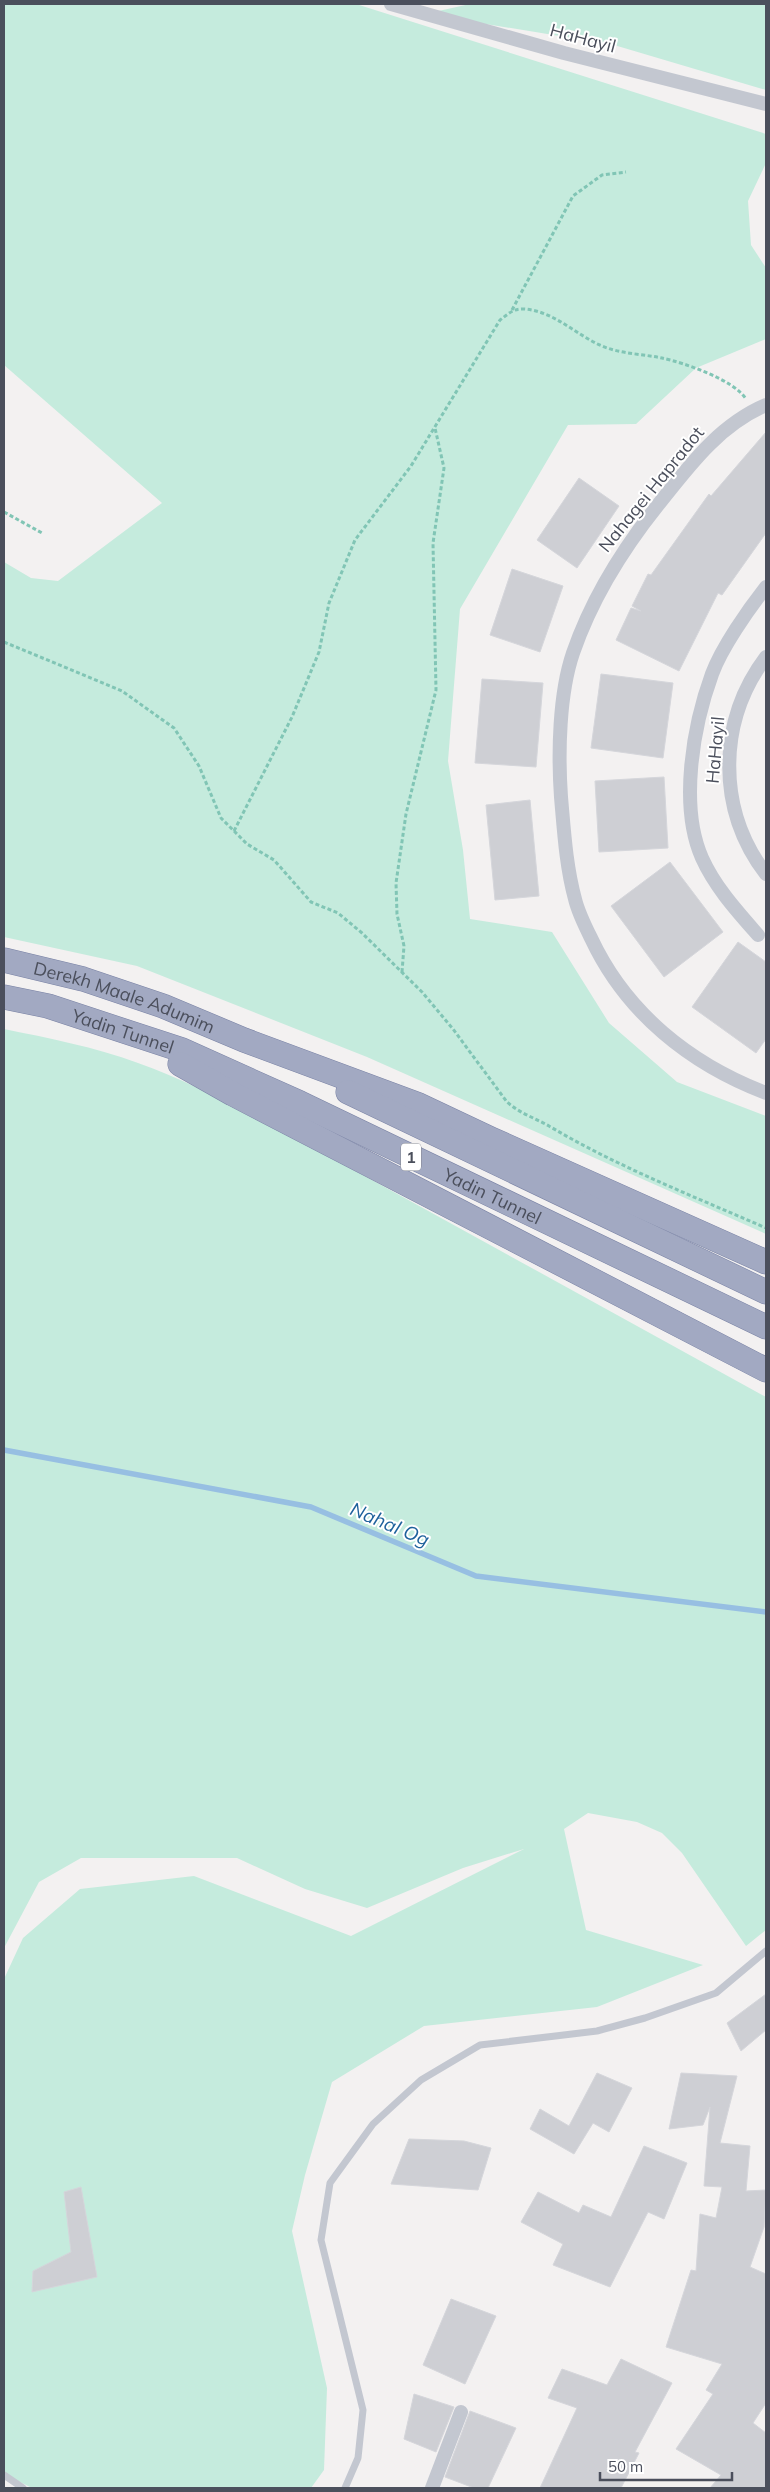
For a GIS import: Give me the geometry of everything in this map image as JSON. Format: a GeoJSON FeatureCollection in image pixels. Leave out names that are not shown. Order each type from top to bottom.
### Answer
{"type":"FeatureCollection","features":[{"type":"Feature","properties":{"kind":"highway","name":"Derekh Maale Adumim"},"geometry":{"type":"LineString","coordinates":[[4,960],[83,979],[163,1006],[244,1040]]}},
{"type":"Feature","properties":{"kind":"highway","name":"Derekh Maale Adumim"},"geometry":{"type":"LineString","coordinates":[[4,997],[48,1006]]}},
{"type":"Feature","properties":{"kind":"highway"},"geometry":{"type":"LineString","coordinates":[[48,1006],[135,1040],[242,1099],[766,1370]]}},
{"type":"Feature","properties":{"kind":"highway","name":"Yadin Tunnel"},"geometry":{"type":"LineString","coordinates":[[48,1006],[182,1050],[300,1102],[766,1328]]}},
{"type":"Feature","properties":{"kind":"highway"},"geometry":{"type":"LineString","coordinates":[[244,1040],[419,1105],[491,1140],[766,1262]]}},
{"type":"Feature","properties":{"kind":"highway","name":"Yadin Tunnel"},"geometry":{"type":"LineString","coordinates":[[244,1040],[365,1101],[766,1292]]}},
{"type":"Feature","properties":{"kind":"street","name":"HaHayil"},"geometry":{"type":"LineString","coordinates":[[391,4],[564,53],[766,104]]}},
{"type":"Feature","properties":{"kind":"street","name":"Nahagei Hapradot"},"geometry":{"type":"LineString","coordinates":[[760,408],[720,433],[676,482],[634,535],[606,578],[589,612],[572,655],[563,709],[559,768],[564,839],[575,900],[600,958],[627,997],[654,1026],[683,1050],[740,1083],[766,1093]]}},
{"type":"Feature","properties":{"kind":"street"},"geometry":{"type":"LineString","coordinates":[[758,935],[722,893],[702,858],[693,829],[690,786],[693,747],[712,673],[752,604],[766,587]]}},
{"type":"Feature","properties":{"kind":"street","name":"HaHayil"},"geometry":{"type":"LineString","coordinates":[[766,658],[746,688],[738,710],[729,764],[729,790],[748,848],[766,874]]}},
{"type":"Feature","properties":{"kind":"street"},"geometry":{"type":"LineString","coordinates":[[432,2488],[461,2412]]}},
{"type":"Feature","properties":{"kind":"lane"},"geometry":{"type":"LineString","coordinates":[[346,2488],[358,2458],[363,2410],[321,2240],[330,2183],[373,2124],[421,2080],[480,2045],[597,2031],[645,2018],[716,1993],[766,1951]]}},
{"type":"Feature","properties":{"kind":"lane"},"geometry":{"type":"LineString","coordinates":[[4,2475],[23,2488]]}},
{"type":"Feature","properties":{"kind":"path"},"geometry":{"type":"LineString","coordinates":[[234,830],[292,717],[319,652],[329,603],[355,540],[411,466],[500,320],[512,310],[573,196],[602,175],[626,172]]}},
{"type":"Feature","properties":{"kind":"path"},"geometry":{"type":"LineString","coordinates":[[512,310],[523,309],[548,315],[603,346],[665,359],[715,376],[731,383],[760,408]]}},
{"type":"Feature","properties":{"kind":"path"},"geometry":{"type":"LineString","coordinates":[[402,972],[404,946],[397,914],[396,883],[406,814],[436,690],[433,543],[444,468],[434,427]]}},
{"type":"Feature","properties":{"kind":"path"},"geometry":{"type":"LineString","coordinates":[[4,512],[42,533]]}},
{"type":"Feature","properties":{"kind":"path"},"geometry":{"type":"LineString","coordinates":[[4,642],[122,690],[174,728],[199,766],[221,818],[246,844],[274,860],[311,902],[338,913],[402,972],[453,1029],[507,1102],[517,1111],[539,1120],[591,1151],[766,1228]]}},
{"type":"Feature","properties":{"kind":"green space"},"geometry":{"type":"Polygon","coordinates":[[[4,4],[356,4],[766,134],[766,163],[748,201],[751,245],[766,268],[766,339],[696,368],[636,424],[568,425],[460,609],[448,761],[463,850],[470,919],[552,932],[609,1023],[677,1082],[766,1116],[766,1234],[367,1057],[137,966],[4,937],[4,562],[31,578],[58,581],[162,503],[4,365],[4,4]]]}},
{"type":"Feature","properties":{"kind":"green space"},"geometry":{"type":"Polygon","coordinates":[[[470,4],[766,4],[766,90],[614,45],[425,14],[470,4]]]}},
{"type":"Feature","properties":{"kind":"green space"},"geometry":{"type":"Polygon","coordinates":[[[4,1029],[71,1043],[122,1057],[182,1081],[254,1115],[766,1397],[766,1930],[746,1946],[682,1853],[662,1833],[637,1822],[588,1813],[564,1829],[586,1930],[703,1965],[597,2007],[424,2026],[332,2082],[305,2175],[292,2231],[327,2388],[324,2470],[311,2488],[32,2488],[4,2474],[4,1979],[23,1938],[80,1889],[194,1876],[351,1936],[524,1849],[463,1868],[367,1908],[305,1889],[237,1858],[81,1858],[39,1882],[4,1948],[4,1029]]]}},
{"type":"Feature","properties":{"kind":"building"},"geometry":{"type":"Polygon","coordinates":[[[766,432],[766,533],[722,595],[718,593],[679,671],[616,640],[631,608],[641,611],[632,606],[648,574],[651,575],[709,494],[711,496],[766,432]]]}},
{"type":"Feature","properties":{"kind":"building"},"geometry":{"type":"Polygon","coordinates":[[[579,478],[619,506],[577,568],[537,540],[579,478]]]}},
{"type":"Feature","properties":{"kind":"building"},"geometry":{"type":"Polygon","coordinates":[[[512,569],[563,586],[540,652],[490,635],[512,569]]]}},
{"type":"Feature","properties":{"kind":"building"},"geometry":{"type":"Polygon","coordinates":[[[601,674],[673,683],[663,758],[591,748],[601,674]]]}},
{"type":"Feature","properties":{"kind":"building"},"geometry":{"type":"Polygon","coordinates":[[[482,679],[543,683],[536,767],[475,763],[482,679]]]}},
{"type":"Feature","properties":{"kind":"building"},"geometry":{"type":"Polygon","coordinates":[[[664,777],[668,848],[599,852],[595,781],[664,777]]]}},
{"type":"Feature","properties":{"kind":"building"},"geometry":{"type":"Polygon","coordinates":[[[530,800],[539,896],[495,900],[486,805],[530,800]]]}},
{"type":"Feature","properties":{"kind":"building"},"geometry":{"type":"Polygon","coordinates":[[[670,862],[723,932],[664,977],[611,906],[670,862]]]}},
{"type":"Feature","properties":{"kind":"building"},"geometry":{"type":"Polygon","coordinates":[[[738,942],[766,962],[766,1039],[756,1053],[692,1007],[738,942]]]}},
{"type":"Feature","properties":{"kind":"building"},"geometry":{"type":"Polygon","coordinates":[[[766,1994],[766,2030],[741,2051],[727,2023],[766,1994]]]}},
{"type":"Feature","properties":{"kind":"building"},"geometry":{"type":"Polygon","coordinates":[[[597,2073],[632,2088],[609,2132],[593,2123],[574,2154],[530,2129],[540,2109],[569,2126],[597,2073]]]}},
{"type":"Feature","properties":{"kind":"building"},"geometry":{"type":"Polygon","coordinates":[[[681,2073],[737,2076],[720,2143],[750,2146],[746,2191],[766,2190],[764,2227],[750,2267],[766,2274],[766,2403],[753,2423],[766,2433],[766,2488],[710,2488],[721,2475],[676,2449],[713,2394],[706,2390],[722,2364],[666,2347],[691,2270],[696,2271],[700,2214],[716,2218],[722,2187],[704,2186],[710,2107],[703,2125],[669,2129],[681,2073]]]}},
{"type":"Feature","properties":{"kind":"building"},"geometry":{"type":"Polygon","coordinates":[[[409,2139],[464,2141],[491,2148],[478,2190],[391,2184],[409,2139]]]}},
{"type":"Feature","properties":{"kind":"building"},"geometry":{"type":"Polygon","coordinates":[[[644,2146],[687,2163],[664,2219],[648,2212],[610,2287],[553,2265],[563,2244],[521,2222],[538,2192],[579,2213],[583,2205],[611,2217],[644,2146]]]}},
{"type":"Feature","properties":{"kind":"building"},"geometry":{"type":"Polygon","coordinates":[[[81,2187],[97,2277],[32,2292],[33,2271],[71,2252],[64,2192],[81,2187]]]}},
{"type":"Feature","properties":{"kind":"building"},"geometry":{"type":"Polygon","coordinates":[[[451,2299],[496,2316],[465,2384],[423,2365],[451,2299]]]}},
{"type":"Feature","properties":{"kind":"building"},"geometry":{"type":"Polygon","coordinates":[[[621,2359],[672,2383],[635,2452],[639,2453],[621,2488],[540,2488],[577,2408],[548,2398],[562,2369],[607,2385],[621,2359]]]}},
{"type":"Feature","properties":{"kind":"building"},"geometry":{"type":"Polygon","coordinates":[[[414,2394],[454,2407],[436,2452],[404,2439],[414,2394]]]}},
{"type":"Feature","properties":{"kind":"building"},"geometry":{"type":"Polygon","coordinates":[[[470,2411],[516,2428],[488,2488],[474,2488],[445,2477],[470,2411]]]}},
{"type":"Feature","properties":{"kind":"waterway","name":"Nahal Og"},"geometry":{"type":"LineString","coordinates":[[4,1450],[311,1507],[476,1576],[766,1612]]}}]}
